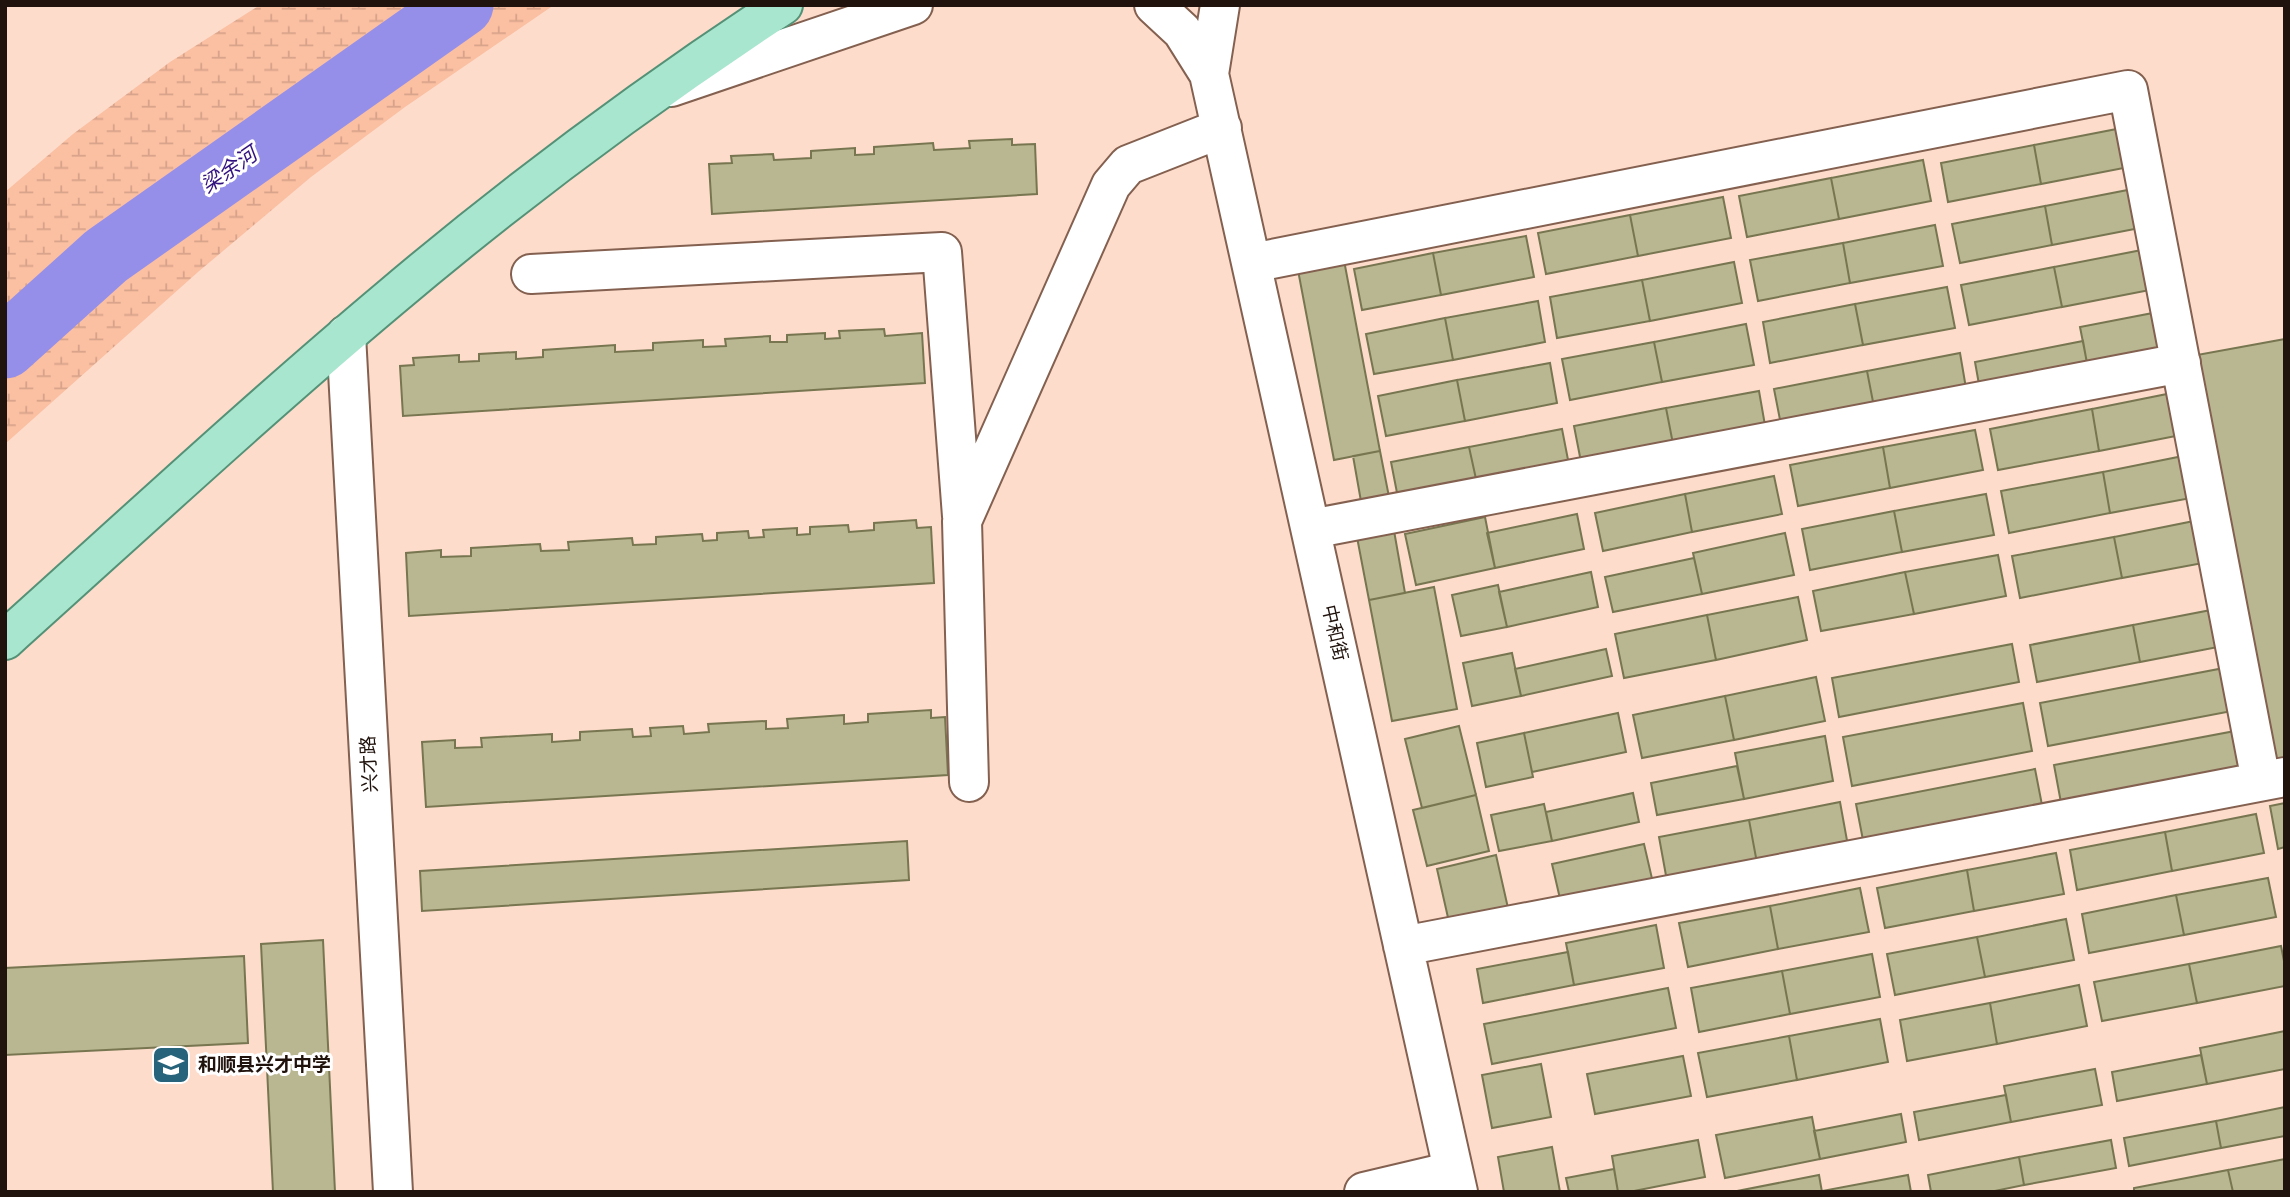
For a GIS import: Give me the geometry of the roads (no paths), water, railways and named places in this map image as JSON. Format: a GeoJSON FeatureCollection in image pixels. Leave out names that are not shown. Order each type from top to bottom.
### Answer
{"type":"FeatureCollection","features":[{"type":"Feature","properties":{"kind":"main road"},"geometry":{"type":"LineString","coordinates":[[5,640],[346,335],[524,189],[652,93],[783,5]]}},
{"type":"Feature","properties":{"kind":"street"},"geometry":{"type":"LineString","coordinates":[[652,93],[913,5]]}},
{"type":"Feature","properties":{"kind":"street"},"geometry":{"type":"LineString","coordinates":[[1154,5],[1182,31],[1209,74]]}},
{"type":"Feature","properties":{"kind":"street"},"geometry":{"type":"LineString","coordinates":[[1209,74],[1220,5]]}},
{"type":"Feature","properties":{"kind":"street","name":"中和街"},"geometry":{"type":"LineString","coordinates":[[1209,74],[1455,1181]]}},
{"type":"Feature","properties":{"kind":"street"},"geometry":{"type":"LineString","coordinates":[[1252,263],[2129,90],[2181,363],[2273,779],[1403,946]]}},
{"type":"Feature","properties":{"kind":"street"},"geometry":{"type":"LineString","coordinates":[[962,521],[1111,185],[1128,164],[1222,128]]}},
{"type":"Feature","properties":{"kind":"street"},"geometry":{"type":"LineString","coordinates":[[531,274],[942,252],[962,521],[968,782]]}},
{"type":"Feature","properties":{"kind":"street","name":"兴才路"},"geometry":{"type":"LineString","coordinates":[[346,335],[393,1192]]}},
{"type":"Feature","properties":{"kind":"street"},"geometry":{"type":"LineString","coordinates":[[1311,529],[2181,363]]}},
{"type":"Feature","properties":{"kind":"street"},"geometry":{"type":"LineString","coordinates":[[1364,1192],[1455,1181]]}},
{"type":"Feature","properties":{"kind":"waterway","name":"梁余河"},"geometry":{"type":"LineString","coordinates":[[5,347],[106,256],[462,5]]}},
{"type":"Feature","properties":{"kind":"place","name":"和顺县兴才中学"},"geometry":{"type":"Point","coordinates":[171,1065]}}]}
